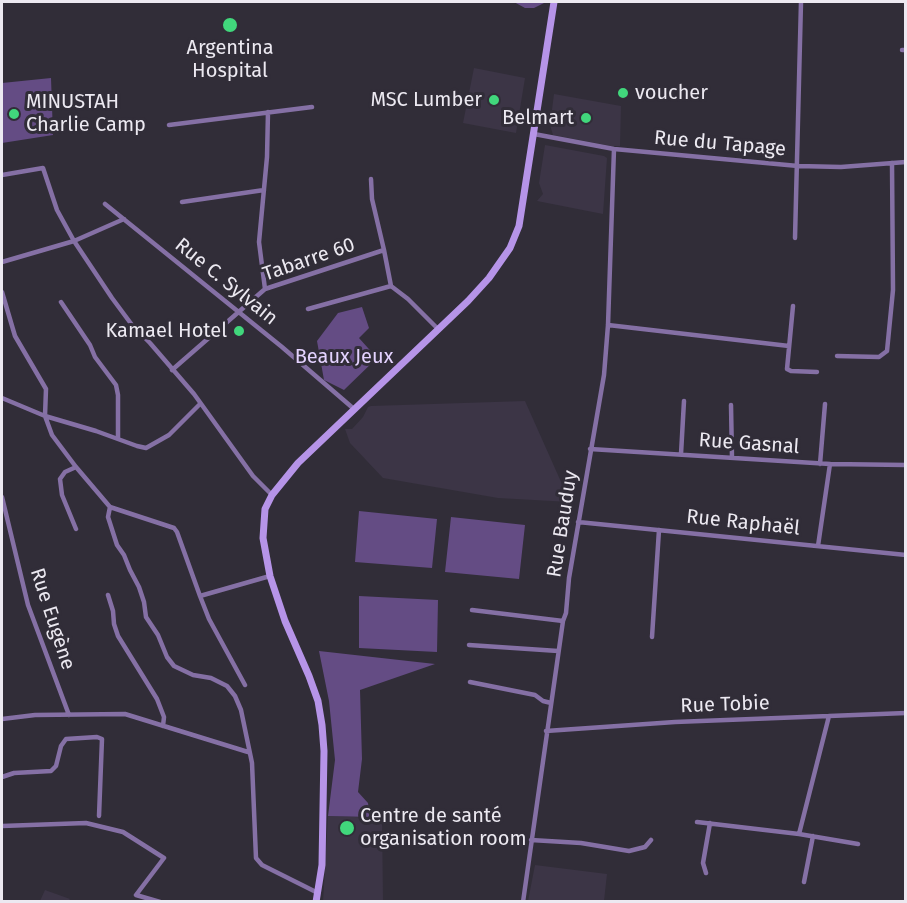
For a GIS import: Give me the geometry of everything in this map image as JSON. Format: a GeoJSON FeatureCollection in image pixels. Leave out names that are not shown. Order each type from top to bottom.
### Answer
{"type":"FeatureCollection","features":[{"type":"Feature","properties":{"kind":"main road"},"geometry":{"type":"LineString","coordinates":[[316,902],[322,866],[324,751],[322,724],[309,676],[285,621],[270,576],[264,552],[262,523],[265,510],[272,495],[298,463],[489,278],[510,248],[519,226],[554,2]]}},
{"type":"Feature","properties":{"kind":"street"},"geometry":{"type":"LineString","coordinates":[[795,238],[801,2]]}},
{"type":"Feature","properties":{"kind":"street"},"geometry":{"type":"LineString","coordinates":[[169,125],[312,106]]}},
{"type":"Feature","properties":{"kind":"street"},"geometry":{"type":"LineString","coordinates":[[266,289],[259,242],[268,112]]}},
{"type":"Feature","properties":{"kind":"street","name":"Rue du Tapage"},"geometry":{"type":"LineString","coordinates":[[534,134],[614,149],[798,166],[841,167],[906,162]]}},
{"type":"Feature","properties":{"kind":"street","name":"Rue Bauduy"},"geometry":{"type":"LineString","coordinates":[[523,902],[550,703],[566,613],[569,578],[604,375],[608,326],[614,149]]}},
{"type":"Feature","properties":{"kind":"street"},"geometry":{"type":"LineString","coordinates":[[837,356],[879,357],[887,351],[893,290],[892,163]]}},
{"type":"Feature","properties":{"kind":"street"},"geometry":{"type":"LineString","coordinates":[[2,175],[43,168],[57,210],[96,276],[132,325],[194,394],[253,476],[272,495]]}},
{"type":"Feature","properties":{"kind":"street"},"geometry":{"type":"LineString","coordinates":[[371,179],[372,199],[384,250]]}},
{"type":"Feature","properties":{"kind":"street"},"geometry":{"type":"LineString","coordinates":[[182,201],[264,190]]}},
{"type":"Feature","properties":{"kind":"street","name":"Rue C. Sylvain"},"geometry":{"type":"LineString","coordinates":[[105,204],[282,347],[354,409]]}},
{"type":"Feature","properties":{"kind":"street"},"geometry":{"type":"LineString","coordinates":[[2,262],[74,241],[124,219]]}},
{"type":"Feature","properties":{"kind":"street","name":"Tabarre 60"},"geometry":{"type":"LineString","coordinates":[[172,370],[266,289],[384,250],[391,286]]}},
{"type":"Feature","properties":{"kind":"street"},"geometry":{"type":"LineString","coordinates":[[308,309],[391,286],[408,299],[438,329]]}},
{"type":"Feature","properties":{"kind":"street"},"geometry":{"type":"LineString","coordinates":[[2,296],[15,336],[46,389],[45,416],[52,435],[110,507],[174,528],[209,619],[245,685]]}},
{"type":"Feature","properties":{"kind":"street"},"geometry":{"type":"LineString","coordinates":[[61,302],[90,345],[95,357],[116,385],[118,439]]}},
{"type":"Feature","properties":{"kind":"street"},"geometry":{"type":"LineString","coordinates":[[793,306],[788,370],[817,372]]}},
{"type":"Feature","properties":{"kind":"street"},"geometry":{"type":"LineString","coordinates":[[608,326],[789,346]]}},
{"type":"Feature","properties":{"kind":"street"},"geometry":{"type":"LineString","coordinates":[[2,398],[45,416],[146,448],[169,435],[193,408],[200,404]]}},
{"type":"Feature","properties":{"kind":"street"},"geometry":{"type":"LineString","coordinates":[[681,454],[684,401]]}},
{"type":"Feature","properties":{"kind":"street"},"geometry":{"type":"LineString","coordinates":[[820,464],[825,404]]}},
{"type":"Feature","properties":{"kind":"street"},"geometry":{"type":"LineString","coordinates":[[731,405],[732,458]]}},
{"type":"Feature","properties":{"kind":"street","name":"Rue Gasnal"},"geometry":{"type":"LineString","coordinates":[[590,448],[820,464],[906,465]]}},
{"type":"Feature","properties":{"kind":"street"},"geometry":{"type":"LineString","coordinates":[[818,546],[830,464]]}},
{"type":"Feature","properties":{"kind":"street"},"geometry":{"type":"LineString","coordinates":[[76,467],[62,474],[60,479],[62,495],[76,529]]}},
{"type":"Feature","properties":{"kind":"street","name":"Rue Eugène"},"geometry":{"type":"LineString","coordinates":[[2,497],[28,605],[69,715]]}},
{"type":"Feature","properties":{"kind":"street"},"geometry":{"type":"LineString","coordinates":[[110,507],[108,517],[117,545],[139,587],[146,617],[158,635],[166,657],[174,666],[193,675],[211,678],[227,686],[235,696],[241,710],[252,763],[256,858],[262,865],[318,893]]}},
{"type":"Feature","properties":{"kind":"street","name":"Rue Raphaël"},"geometry":{"type":"LineString","coordinates":[[578,522],[906,555]]}},
{"type":"Feature","properties":{"kind":"street"},"geometry":{"type":"LineString","coordinates":[[652,637],[659,530]]}},
{"type":"Feature","properties":{"kind":"street"},"geometry":{"type":"LineString","coordinates":[[200,596],[270,576]]}},
{"type":"Feature","properties":{"kind":"street"},"geometry":{"type":"LineString","coordinates":[[108,595],[118,636],[157,699],[164,717],[163,726]]}},
{"type":"Feature","properties":{"kind":"street"},"geometry":{"type":"LineString","coordinates":[[472,610],[563,621]]}},
{"type":"Feature","properties":{"kind":"street"},"geometry":{"type":"LineString","coordinates":[[469,645],[558,651]]}},
{"type":"Feature","properties":{"kind":"street"},"geometry":{"type":"LineString","coordinates":[[470,682],[535,695],[550,703]]}},
{"type":"Feature","properties":{"kind":"street","name":"Rue Tobie"},"geometry":{"type":"LineString","coordinates":[[546,731],[675,722],[906,713]]}},
{"type":"Feature","properties":{"kind":"street"},"geometry":{"type":"LineString","coordinates":[[2,719],[125,714],[248,752]]}},
{"type":"Feature","properties":{"kind":"street"},"geometry":{"type":"LineString","coordinates":[[800,834],[829,716]]}},
{"type":"Feature","properties":{"kind":"street"},"geometry":{"type":"LineString","coordinates":[[2,777],[14,773],[51,771],[56,766],[61,746],[66,739],[97,737],[102,739],[99,816]]}},
{"type":"Feature","properties":{"kind":"street"},"geometry":{"type":"LineString","coordinates":[[697,822],[800,834],[858,844]]}},
{"type":"Feature","properties":{"kind":"street"},"geometry":{"type":"LineString","coordinates":[[2,826],[86,823],[123,832],[164,858],[136,895],[160,902]]}},
{"type":"Feature","properties":{"kind":"street"},"geometry":{"type":"LineString","coordinates":[[706,873],[703,863],[710,824]]}},
{"type":"Feature","properties":{"kind":"street"},"geometry":{"type":"LineString","coordinates":[[804,882],[813,836]]}},
{"type":"Feature","properties":{"kind":"street"},"geometry":{"type":"LineString","coordinates":[[531,840],[581,843],[629,850],[645,847],[651,840]]}},
{"type":"Feature","properties":{"kind":"shaded area","name":"MSC Lumber"},"geometry":{"type":"Polygon","coordinates":[[[474,68],[525,78],[516,133],[463,123],[474,68]]]}},
{"type":"Feature","properties":{"kind":"shaded area"},"geometry":{"type":"Polygon","coordinates":[[[554,94],[621,106],[620,146],[553,135],[550,125],[554,94]]]}},
{"type":"Feature","properties":{"kind":"shaded area"},"geometry":{"type":"Polygon","coordinates":[[[545,145],[607,158],[603,214],[537,201],[543,194],[539,183],[545,145]]]}},
{"type":"Feature","properties":{"kind":"shaded area"},"geometry":{"type":"Polygon","coordinates":[[[525,401],[570,502],[498,498],[383,478],[350,443],[345,429],[352,429],[371,406],[525,401]]]}},
{"type":"Feature","properties":{"kind":"shaded area"},"geometry":{"type":"Polygon","coordinates":[[[328,816],[382,818],[383,901],[323,902],[328,816]]]}},
{"type":"Feature","properties":{"kind":"shaded area"},"geometry":{"type":"Polygon","coordinates":[[[535,865],[607,874],[604,901],[528,901],[535,865]]]}},
{"type":"Feature","properties":{"kind":"shaded area"},"geometry":{"type":"Polygon","coordinates":[[[45,890],[70,899],[68,901],[40,901],[45,890]]]}},
{"type":"Feature","properties":{"kind":"green space"},"geometry":{"type":"Polygon","coordinates":[[[514,2],[546,2],[534,8],[525,8],[514,2]]]}},
{"type":"Feature","properties":{"kind":"green space"},"geometry":{"type":"Polygon","coordinates":[[[51,78],[53,135],[2,143],[2,83],[51,78]]]}},
{"type":"Feature","properties":{"kind":"green space","name":"Beaux Jeux"},"geometry":{"type":"Polygon","coordinates":[[[362,307],[369,328],[359,338],[377,358],[344,390],[324,380],[317,341],[338,313],[362,307]]]}},
{"type":"Feature","properties":{"kind":"green space"},"geometry":{"type":"Polygon","coordinates":[[[359,511],[437,519],[432,568],[355,562],[359,511]]]}},
{"type":"Feature","properties":{"kind":"green space"},"geometry":{"type":"Polygon","coordinates":[[[451,517],[525,525],[519,579],[445,572],[451,517]]]}},
{"type":"Feature","properties":{"kind":"green space"},"geometry":{"type":"Polygon","coordinates":[[[359,596],[438,600],[437,652],[359,648],[359,596]]]}},
{"type":"Feature","properties":{"kind":"green space"},"geometry":{"type":"Polygon","coordinates":[[[319,651],[435,664],[360,690],[362,759],[358,792],[368,803],[370,817],[328,816],[335,760],[329,701],[319,651]]]}},
{"type":"Feature","properties":{"kind":"waterway"},"geometry":{"type":"LineString","coordinates":[[2,2],[2,14]]}},
{"type":"Feature","properties":{"kind":"place","name":"Argentina Hospital"},"geometry":{"type":"Point","coordinates":[230,25]}},
{"type":"Feature","properties":{"kind":"place","name":"voucher"},"geometry":{"type":"Point","coordinates":[623,93]}},
{"type":"Feature","properties":{"kind":"place","name":"MSC Lumber"},"geometry":{"type":"Point","coordinates":[494,100]}},
{"type":"Feature","properties":{"kind":"place","name":"MINUSTAH Charlie Camp"},"geometry":{"type":"Point","coordinates":[14,114]}},
{"type":"Feature","properties":{"kind":"place","name":"Belmart"},"geometry":{"type":"Point","coordinates":[586,118]}},
{"type":"Feature","properties":{"kind":"place","name":"Kamael Hotel"},"geometry":{"type":"Point","coordinates":[239,331]}},
{"type":"Feature","properties":{"kind":"place","name":"Centre de santé organisation room"},"geometry":{"type":"Point","coordinates":[347,828]}}]}
